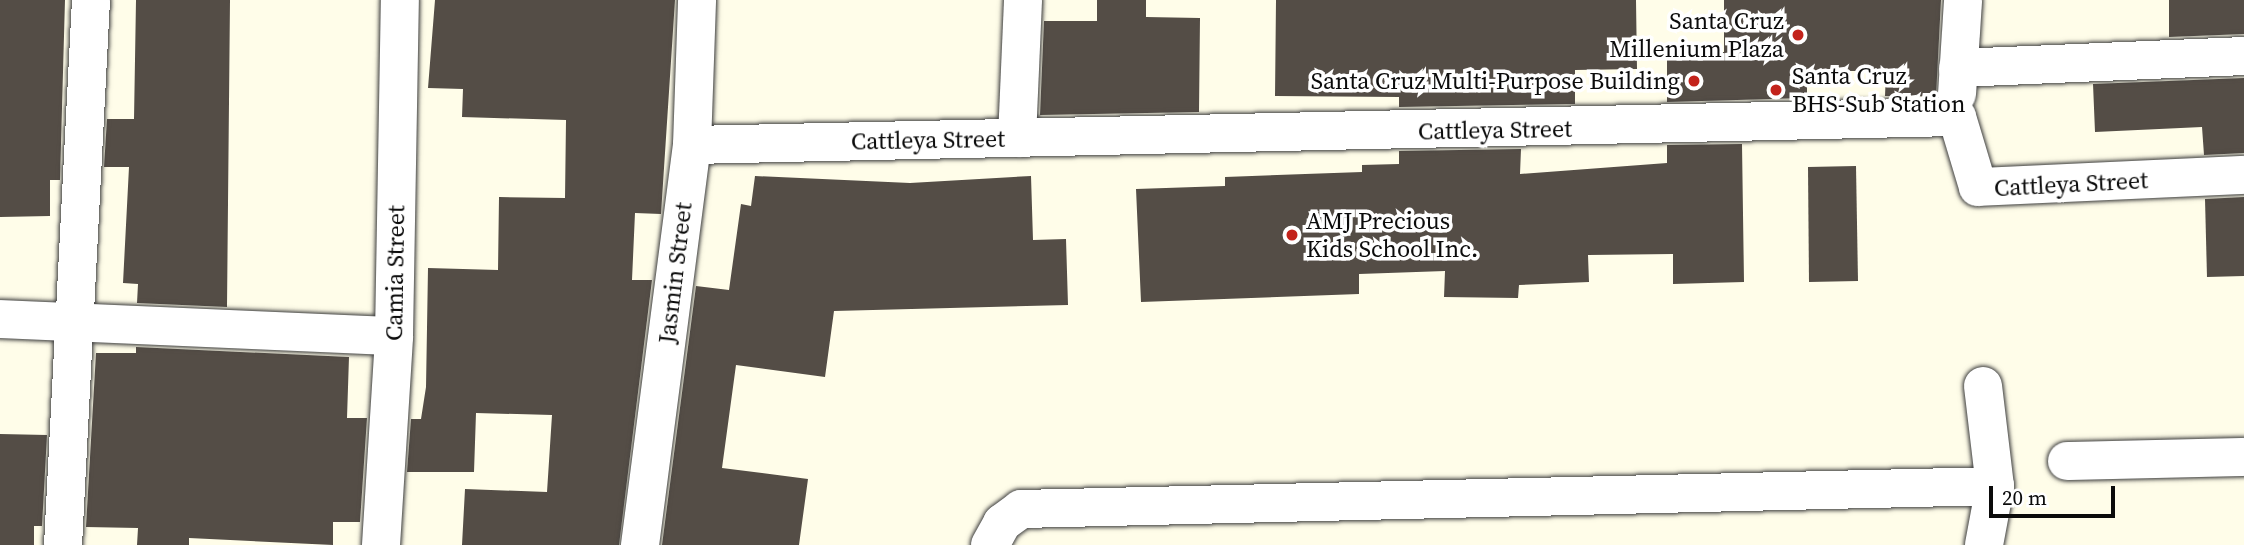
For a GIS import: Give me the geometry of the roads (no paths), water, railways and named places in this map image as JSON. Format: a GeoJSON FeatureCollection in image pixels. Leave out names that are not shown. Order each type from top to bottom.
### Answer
{"type":"FeatureCollection","features":[{"type":"Feature","properties":{"kind":"street"},"geometry":{"type":"LineString","coordinates":[[63,545],[90,0]]}},
{"type":"Feature","properties":{"kind":"street","name":"Camia Street"},"geometry":{"type":"LineString","coordinates":[[381,545],[394,336],[400,0]]}},
{"type":"Feature","properties":{"kind":"street","name":"Jasmin Street"},"geometry":{"type":"LineString","coordinates":[[640,545],[692,145],[697,0]]}},
{"type":"Feature","properties":{"kind":"street"},"geometry":{"type":"LineString","coordinates":[[1017,138],[1023,0]]}},
{"type":"Feature","properties":{"kind":"street"},"geometry":{"type":"LineString","coordinates":[[1957,117],[1963,0]]}},
{"type":"Feature","properties":{"kind":"street"},"geometry":{"type":"LineString","coordinates":[[1958,68],[2244,56]]}},
{"type":"Feature","properties":{"kind":"street","name":"Cattleya Street"},"geometry":{"type":"LineString","coordinates":[[692,145],[1957,117],[1978,187],[2244,175]]}},
{"type":"Feature","properties":{"kind":"street"},"geometry":{"type":"LineString","coordinates":[[0,319],[394,336]]}},
{"type":"Feature","properties":{"kind":"street"},"geometry":{"type":"LineString","coordinates":[[1983,386],[1995,486],[1984,545]]}},
{"type":"Feature","properties":{"kind":"street"},"geometry":{"type":"LineString","coordinates":[[2067,461],[2244,457]]}},
{"type":"Feature","properties":{"kind":"street"},"geometry":{"type":"LineString","coordinates":[[990,545],[1002,523],[1021,509],[1995,486]]}},
{"type":"Feature","properties":{"kind":"place","name":"Santa Cruz Millenium Plaza"},"geometry":{"type":"Point","coordinates":[1798,35]}},
{"type":"Feature","properties":{"kind":"place","name":"Santa Cruz Multi-Purpose Building"},"geometry":{"type":"Point","coordinates":[1694,81]}},
{"type":"Feature","properties":{"kind":"place","name":"Santa Cruz BHS-Sub Station"},"geometry":{"type":"Point","coordinates":[1776,90]}},
{"type":"Feature","properties":{"kind":"place","name":"AMJ Precious Kids School Inc."},"geometry":{"type":"Point","coordinates":[1292,235]}}]}
